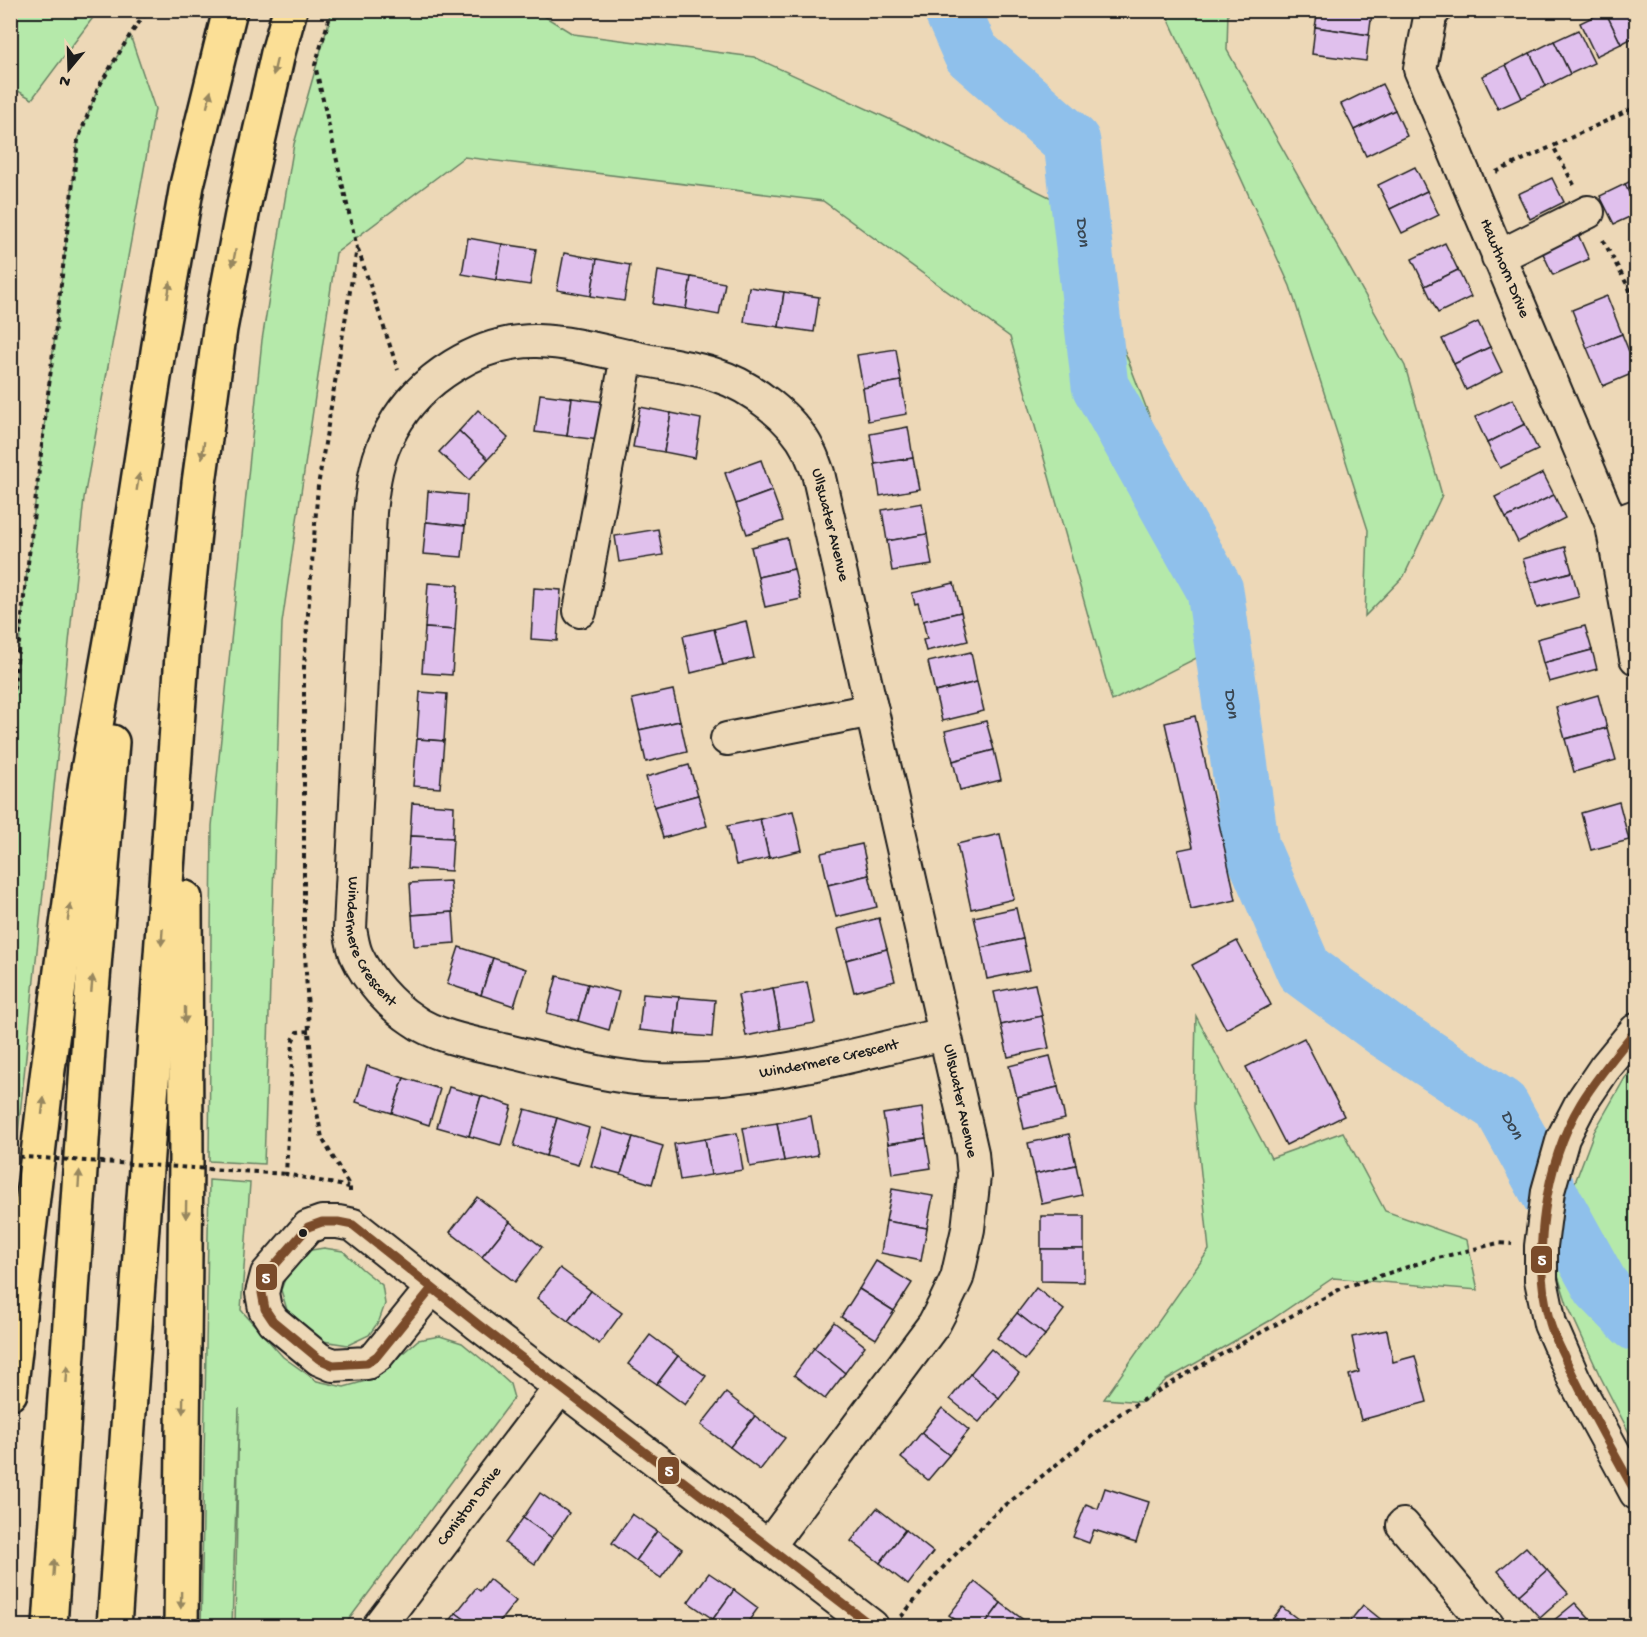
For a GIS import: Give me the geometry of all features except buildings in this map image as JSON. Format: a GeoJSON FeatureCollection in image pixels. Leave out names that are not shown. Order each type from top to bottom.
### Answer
{"type":"FeatureCollection","features":[{"type":"Feature","properties":{"kind":"highway"},"geometry":{"type":"LineString","coordinates":[[10,1393],[46,1077],[84,793],[129,540],[187,184],[230,10]]}},
{"type":"Feature","properties":{"kind":"highway"},"geometry":{"type":"LineString","coordinates":[[114,1626],[183,641],[199,483],[220,329],[245,199],[290,10]]}},
{"type":"Feature","properties":{"kind":"highway"},"geometry":{"type":"LineString","coordinates":[[50,1626],[90,1004],[129,540]]}},
{"type":"Feature","properties":{"kind":"highway"},"geometry":{"type":"LineString","coordinates":[[181,1626],[186,1160],[183,641]]}},
{"type":"Feature","properties":{"kind":"street","name":"Hawthorn Drive"},"geometry":{"type":"LineString","coordinates":[[1435,10],[1431,12],[1420,69],[1498,257],[1624,521],[1636,658]]}},
{"type":"Feature","properties":{"kind":"street"},"geometry":{"type":"LineString","coordinates":[[1498,257],[1588,212]]}},
{"type":"Feature","properties":{"kind":"street","name":"Ullswater Avenue"},"geometry":{"type":"LineString","coordinates":[[479,353],[535,341],[565,344],[716,374],[743,386],[781,415],[809,450],[818,472],[972,1153],[974,1176],[968,1229],[957,1278],[934,1324],[768,1547]]}},
{"type":"Feature","properties":{"kind":"street","name":"Windermere Crescent"},"geometry":{"type":"LineString","coordinates":[[479,353],[453,366],[430,382],[409,404],[392,429],[381,454],[374,480],[370,512],[350,929],[356,955],[370,978],[391,1002],[414,1022],[443,1034],[597,1072],[638,1079],[721,1078],[779,1072],[945,1034]]}},
{"type":"Feature","properties":{"kind":"street"},"geometry":{"type":"LineString","coordinates":[[580,611],[627,356]]}},
{"type":"Feature","properties":{"kind":"street"},"geometry":{"type":"LineString","coordinates":[[727,739],[872,710]]}},
{"type":"Feature","properties":{"kind":"street"},"geometry":{"type":"LineString","coordinates":[[1636,1030],[1604,1069],[1581,1103],[1563,1137],[1548,1191],[1540,1246],[1541,1280],[1550,1324],[1574,1379],[1636,1493]]}},
{"type":"Feature","properties":{"kind":"street"},"geometry":{"type":"LineString","coordinates":[[432,1288],[377,1356],[367,1363],[333,1365],[319,1359],[273,1321],[265,1309],[262,1293],[267,1274],[308,1227],[322,1222],[338,1222],[353,1226],[768,1547],[886,1622]]}},
{"type":"Feature","properties":{"kind":"street","name":"Coniston Drive"},"geometry":{"type":"LineString","coordinates":[[379,1626],[560,1388]]}},
{"type":"Feature","properties":{"kind":"street"},"geometry":{"type":"LineString","coordinates":[[1402,1525],[1488,1626]]}},
{"type":"Feature","properties":{"kind":"path"},"geometry":{"type":"LineString","coordinates":[[10,724],[78,140],[98,88],[148,10]]}},
{"type":"Feature","properties":{"kind":"path"},"geometry":{"type":"LineString","coordinates":[[332,10],[315,65],[357,248],[409,404]]}},
{"type":"Feature","properties":{"kind":"path"},"geometry":{"type":"LineString","coordinates":[[1468,185],[1553,146]]}},
{"type":"Feature","properties":{"kind":"path"},"geometry":{"type":"LineString","coordinates":[[353,1226],[350,1187],[322,1138],[314,1097],[304,933],[304,666],[318,486],[357,248]]}},
{"type":"Feature","properties":{"kind":"path"},"geometry":{"type":"LineString","coordinates":[[286,1174],[292,1040],[297,1032],[309,1030]]}},
{"type":"Feature","properties":{"kind":"path"},"geometry":{"type":"LineString","coordinates":[[10,1156],[286,1174],[350,1187]]}},
{"type":"Feature","properties":{"kind":"path"},"geometry":{"type":"LineString","coordinates":[[886,1622],[936,1575],[992,1516],[1121,1413],[1202,1365],[1342,1288],[1426,1261],[1498,1243],[1540,1246]]}},
{"type":"Feature","properties":{"kind":"green space"},"geometry":{"type":"Polygon","coordinates":[[[11,10],[98,11],[32,99],[11,87],[11,10]]]}},
{"type":"Feature","properties":{"kind":"green space"},"geometry":{"type":"Polygon","coordinates":[[[332,11],[536,11],[573,34],[754,57],[911,129],[1070,207],[1234,639],[1112,701],[1010,337],[823,201],[464,157],[336,253],[282,623],[264,1164],[209,1161],[212,826],[262,340],[294,144],[332,11]]]}},
{"type":"Feature","properties":{"kind":"green space"},"geometry":{"type":"Polygon","coordinates":[[[1165,11],[1228,11],[1227,50],[1405,366],[1442,495],[1404,576],[1365,616],[1368,530],[1290,286],[1165,11]]]}},
{"type":"Feature","properties":{"kind":"green space"},"geometry":{"type":"Polygon","coordinates":[[[130,35],[155,109],[84,498],[17,1143],[11,1143],[11,725],[24,597],[78,140],[98,88],[130,35]]]}},
{"type":"Feature","properties":{"kind":"green space"},"geometry":{"type":"Polygon","coordinates":[[[1196,1016],[1271,1158],[1343,1132],[1385,1211],[1467,1240],[1478,1290],[1333,1278],[1271,1320],[1166,1380],[1143,1402],[1104,1399],[1209,1250],[1194,1107],[1196,1016]]]}},
{"type":"Feature","properties":{"kind":"green space"},"geometry":{"type":"Polygon","coordinates":[[[1636,1066],[1636,1446],[1599,1374],[1567,1304],[1557,1273],[1565,1209],[1594,1132],[1625,1078],[1636,1066]]]}},
{"type":"Feature","properties":{"kind":"green space"},"geometry":{"type":"Polygon","coordinates":[[[209,1180],[250,1183],[241,1310],[283,1357],[317,1381],[344,1387],[373,1379],[418,1340],[440,1336],[462,1343],[510,1384],[514,1398],[344,1626],[235,1626],[239,1408],[232,1626],[201,1626],[209,1180]]]}},
{"type":"Feature","properties":{"kind":"green space"},"geometry":{"type":"Polygon","coordinates":[[[324,1248],[343,1251],[382,1285],[385,1304],[379,1321],[369,1335],[348,1345],[323,1341],[287,1310],[281,1290],[290,1265],[305,1251],[324,1248]]]}},
{"type":"Feature","properties":{"kind":"waterway","name":"Don"},"geometry":{"type":"LineString","coordinates":[[952,10],[971,53],[1072,142],[1100,386],[1215,590],[1251,847],[1304,970],[1387,1031],[1501,1106],[1601,1287],[1636,1323]]}},
{"type":"Feature","properties":{"kind":"transit line","name":"5"},"geometry":{"type":"LineString","coordinates":[[1636,1030],[1594,1084],[1569,1127],[1550,1181],[1542,1239],[1544,1296],[1554,1335],[1589,1408],[1636,1493]]}},
{"type":"Feature","properties":{"kind":"transit line","name":"5"},"geometry":{"type":"LineString","coordinates":[[432,1288],[377,1356],[367,1363],[333,1365],[319,1359],[273,1321],[265,1309],[262,1293],[267,1274],[308,1227],[322,1222],[353,1225],[479,1325],[872,1626]]}}]}
